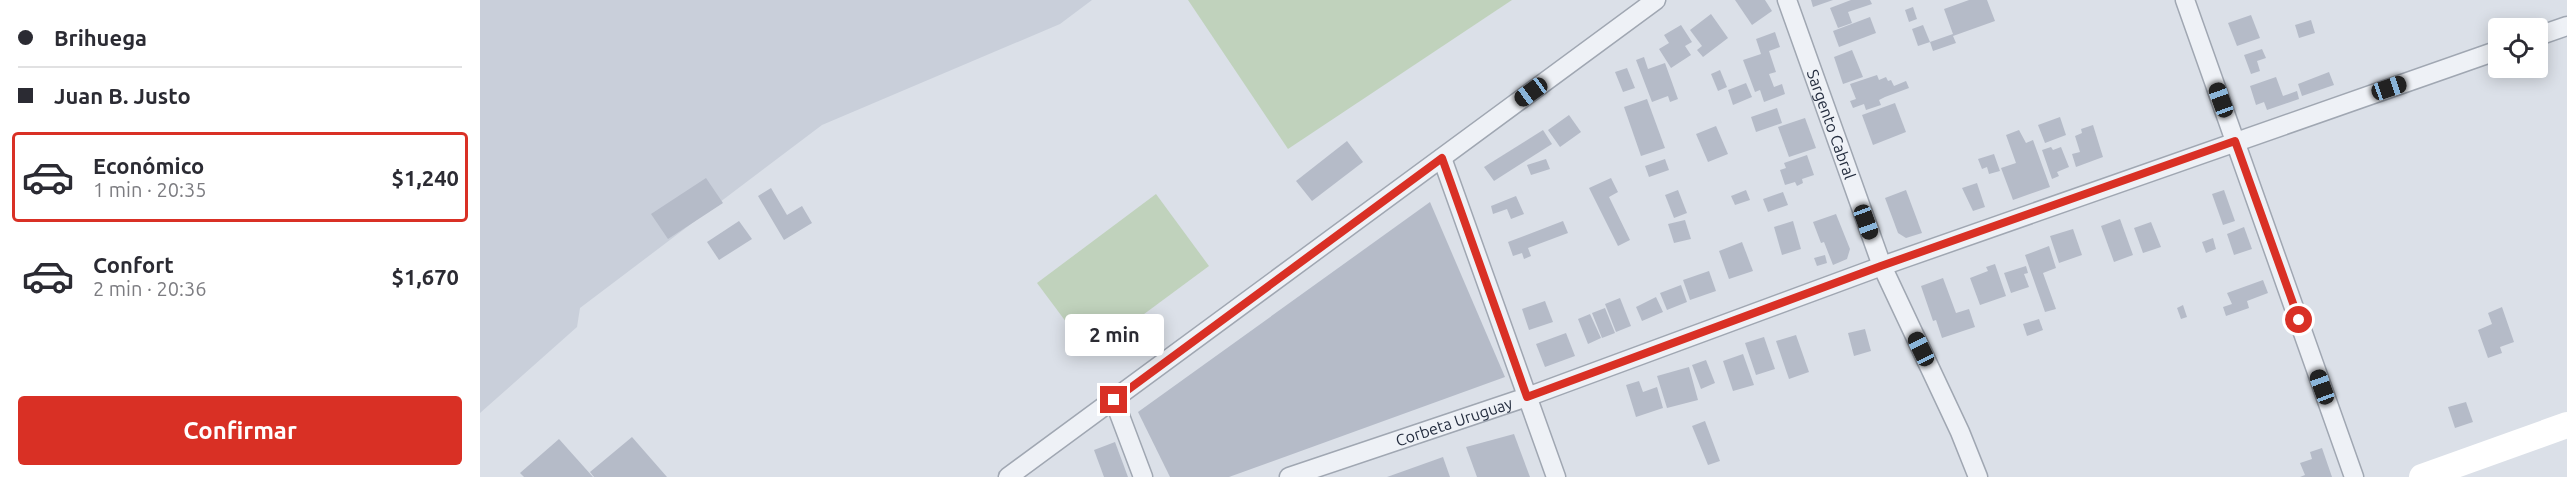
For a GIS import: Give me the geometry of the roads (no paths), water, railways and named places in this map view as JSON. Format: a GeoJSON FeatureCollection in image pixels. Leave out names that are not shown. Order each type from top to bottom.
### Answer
{"type":"FeatureCollection","features":[{"type":"Feature","properties":{"kind":"main road"},"geometry":{"type":"LineString","coordinates":[[2422,477],[2567,425]]}},
{"type":"Feature","properties":{"kind":"street"},"geometry":{"type":"LineString","coordinates":[[1008,477],[1656,0]]}},
{"type":"Feature","properties":{"kind":"street","name":"Sargento Cabral"},"geometry":{"type":"LineString","coordinates":[[1787,0],[1881,266],[1960,432],[1978,477]]}},
{"type":"Feature","properties":{"kind":"street"},"geometry":{"type":"LineString","coordinates":[[2185,0],[2354,477]]}},
{"type":"Feature","properties":{"kind":"street"},"geometry":{"type":"LineString","coordinates":[[2548,33],[2567,26]]}},
{"type":"Feature","properties":{"kind":"street","name":"Corbeta Uruguay"},"geometry":{"type":"LineString","coordinates":[[1289,477],[1527,397],[1881,266],[2488,54]]}},
{"type":"Feature","properties":{"kind":"street"},"geometry":{"type":"LineString","coordinates":[[1442,158],[1556,477]]}},
{"type":"Feature","properties":{"kind":"street"},"geometry":{"type":"LineString","coordinates":[[1114,400],[1143,477]]}}]}
